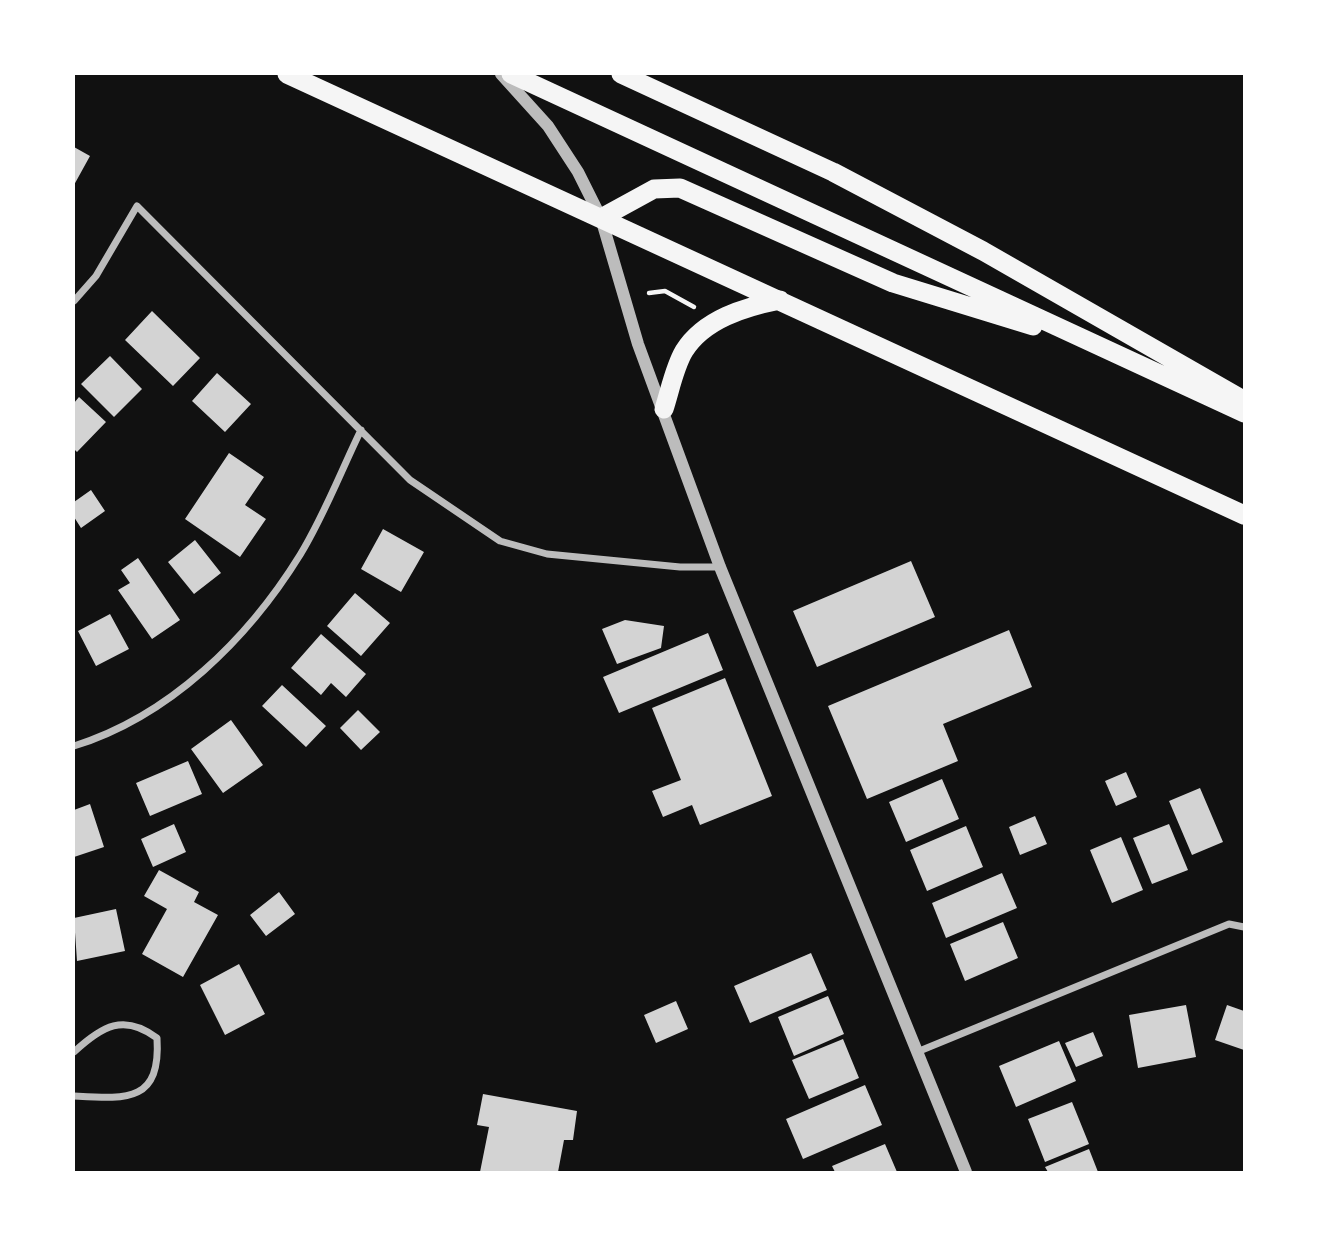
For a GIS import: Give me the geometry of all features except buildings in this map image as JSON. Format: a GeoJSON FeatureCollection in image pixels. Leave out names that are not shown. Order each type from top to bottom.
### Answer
{"type":"FeatureCollection","features":[{"type":"Feature","properties":{"kind":"highway"},"geometry":{"type":"LineString","coordinates":[[286,74],[1244,514]]}},
{"type":"Feature","properties":{"kind":"highway"},"geometry":{"type":"LineString","coordinates":[[511,74],[1244,413]]}},
{"type":"Feature","properties":{"kind":"highway"},"geometry":{"type":"LineString","coordinates":[[621,74],[833,172],[983,251],[1244,401]]}},
{"type":"Feature","properties":{"kind":"highway"},"geometry":{"type":"LineString","coordinates":[[601,218],[654,189],[680,188],[893,283],[1107,349]]}},
{"type":"Feature","properties":{"kind":"highway"},"geometry":{"type":"LineString","coordinates":[[664,409],[684,352],[701,332],[725,316],[751,306],[780,300]]}},
{"type":"Feature","properties":{"kind":"street"},"geometry":{"type":"LineString","coordinates":[[501,74],[548,126],[578,172],[601,218],[638,344],[720,567],[967,1172]]}},
{"type":"Feature","properties":{"kind":"street"},"geometry":{"type":"LineString","coordinates":[[74,301],[96,276],[137,206],[410,480],[500,541],[547,554],[680,567],[720,567]]}},
{"type":"Feature","properties":{"kind":"street"},"geometry":{"type":"LineString","coordinates":[[74,746],[149,713],[173,697],[251,622],[302,553],[361,430]]}},
{"type":"Feature","properties":{"kind":"street"},"geometry":{"type":"LineString","coordinates":[[917,1052],[1229,925],[1244,927]]}},
{"type":"Feature","properties":{"kind":"street"},"geometry":{"type":"LineString","coordinates":[[74,1052],[89,1038],[122,1023],[141,1026],[157,1038],[156,1076],[144,1089],[122,1097],[74,1096]]}},
{"type":"Feature","properties":{"kind":"path"},"geometry":{"type":"LineString","coordinates":[[649,293],[665,291],[694,307]]}}]}
